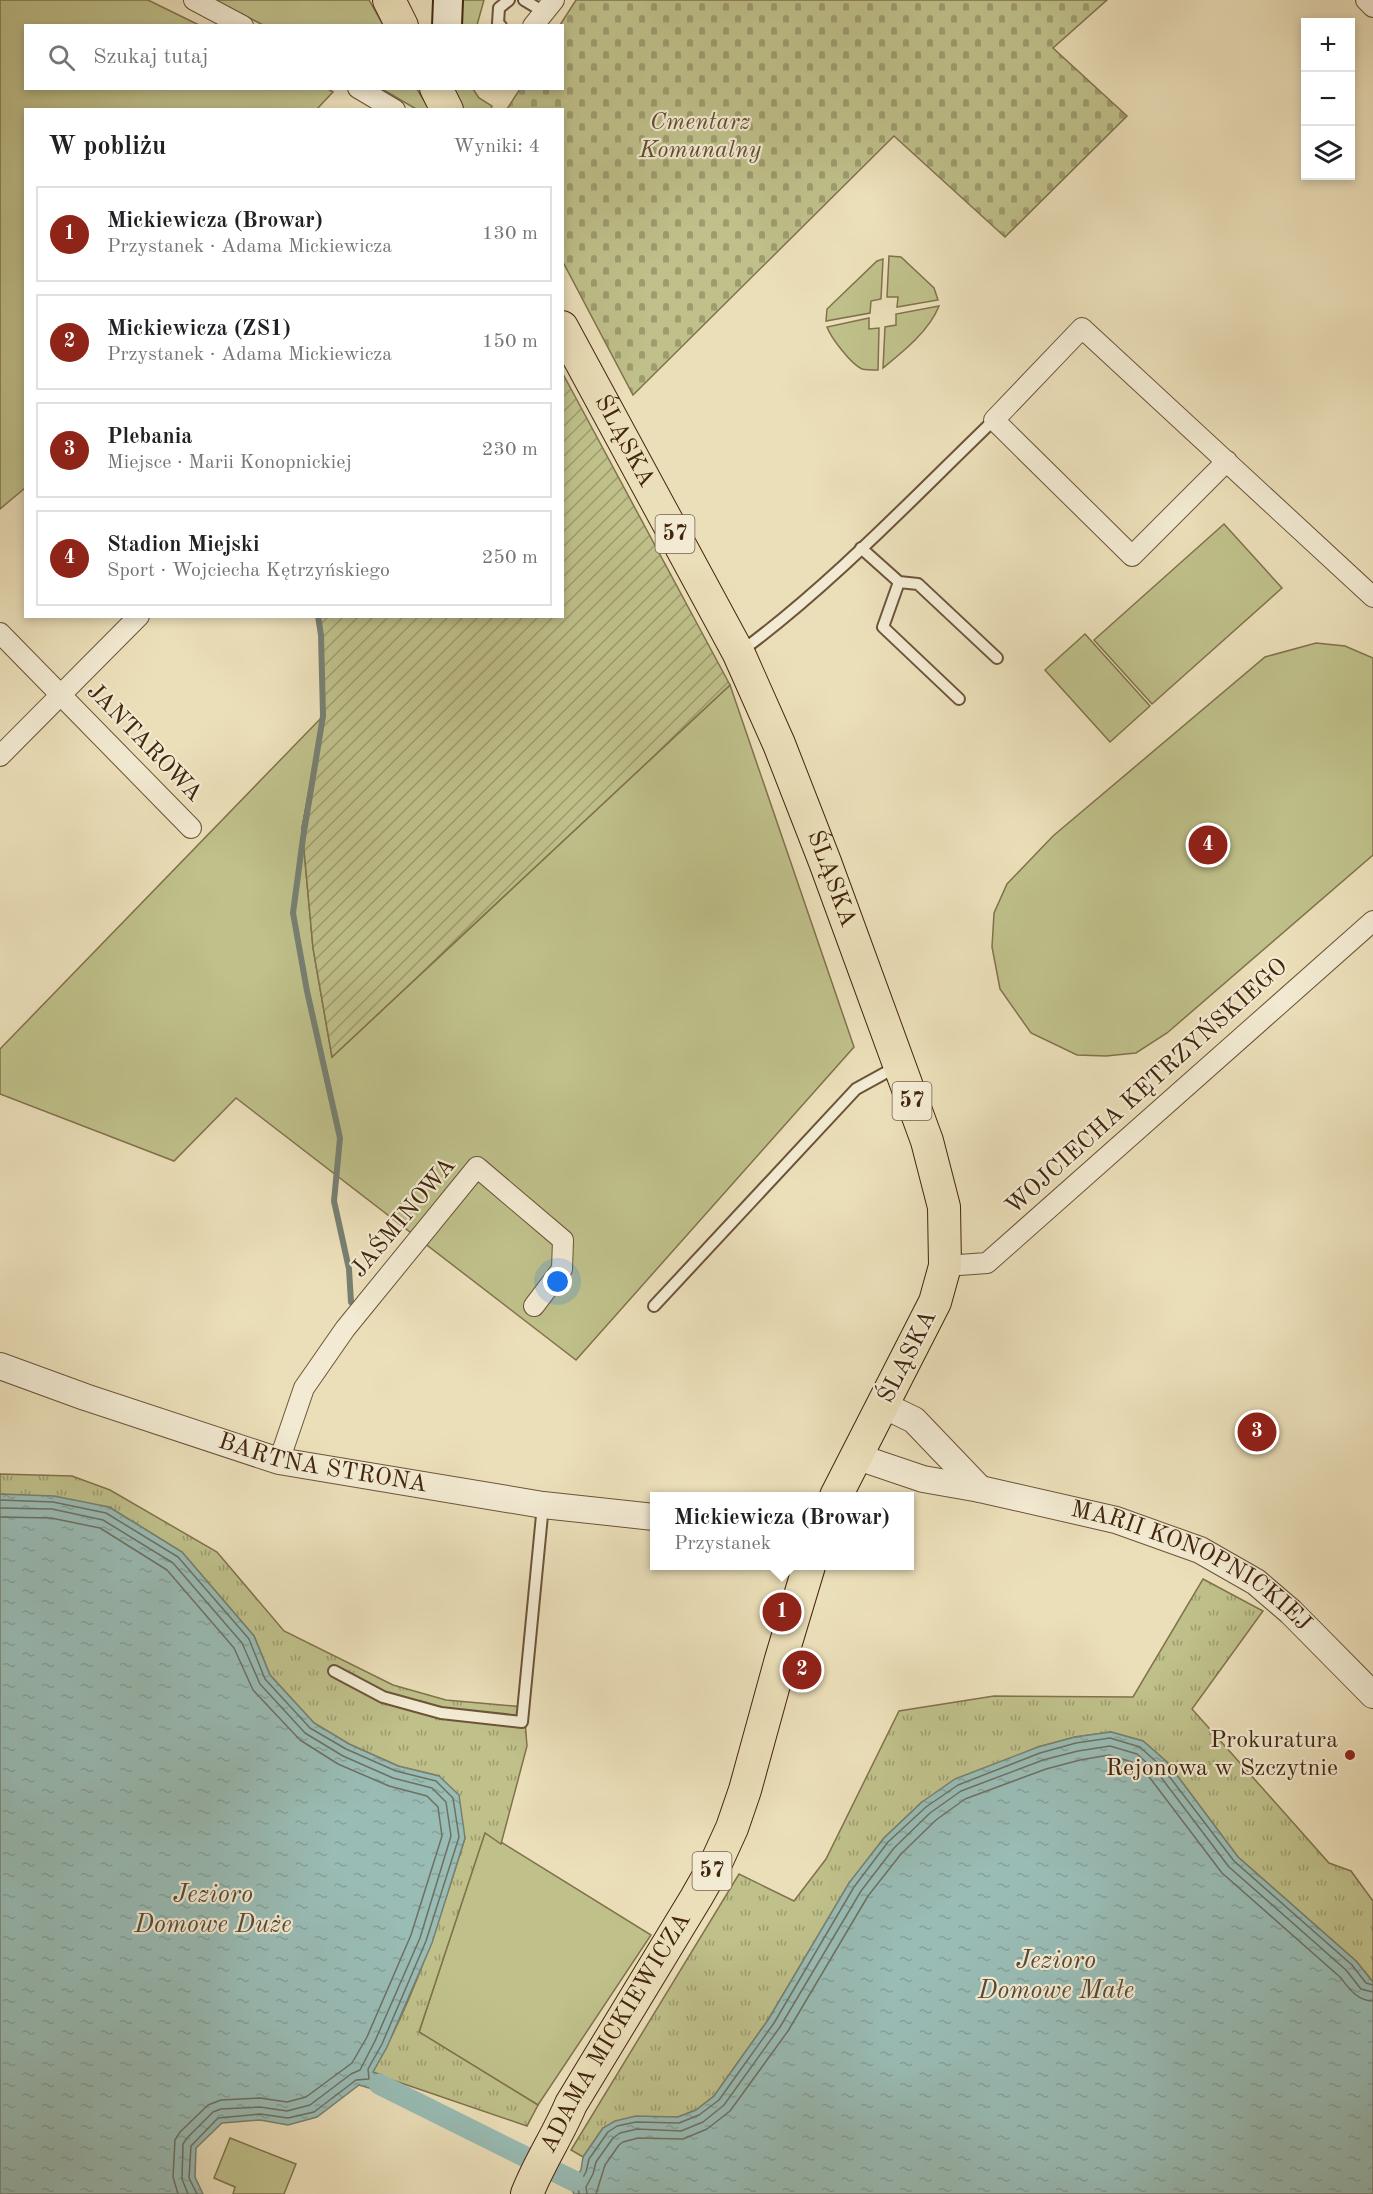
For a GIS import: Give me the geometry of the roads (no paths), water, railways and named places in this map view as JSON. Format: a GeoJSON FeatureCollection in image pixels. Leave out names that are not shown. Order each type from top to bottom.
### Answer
{"type":"FeatureCollection","features":[{"type":"Feature","properties":{"kind":"main road"},"geometry":{"type":"LineString","coordinates":[[388,0],[401,24]]}},
{"type":"Feature","properties":{"kind":"main road"},"geometry":{"type":"LineString","coordinates":[[447,24],[448,0]]}},
{"type":"Feature","properties":{"kind":"main road"},"geometry":{"type":"LineString","coordinates":[[437,90],[446,108]]}},
{"type":"Feature","properties":{"kind":"main road"},"geometry":{"type":"LineString","coordinates":[[447,90],[447,108]]}},
{"type":"Feature","properties":{"kind":"main road","name":"ŚLĄSKA"},"geometry":{"type":"LineString","coordinates":[[564,331],[739,654],[780,744],[927,1141],[944,1207],[945,1266],[935,1302],[858,1457]]}},
{"type":"Feature","properties":{"kind":"main road","name":"57"},"geometry":{"type":"LineString","coordinates":[[839,1492],[858,1457]]}},
{"type":"Feature","properties":{"kind":"main road","name":"ADAMA MICKIEWICZA"},"geometry":{"type":"LineString","coordinates":[[530,2187],[571,2104],[696,1898],[732,1828],[808,1570]]}},
{"type":"Feature","properties":{"kind":"street"},"geometry":{"type":"LineString","coordinates":[[194,0],[239,24]]}},
{"type":"Feature","properties":{"kind":"street"},"geometry":{"type":"LineString","coordinates":[[1366,0],[1373,8]]}},
{"type":"Feature","properties":{"kind":"street"},"geometry":{"type":"LineString","coordinates":[[361,90],[392,108]]}},
{"type":"Feature","properties":{"kind":"street"},"geometry":{"type":"LineString","coordinates":[[1227,461],[1132,556],[994,420],[1082,328],[1227,461],[1373,597]]}},
{"type":"Feature","properties":{"kind":"street"},"geometry":{"type":"LineString","coordinates":[[0,756],[137,618]]}},
{"type":"Feature","properties":{"kind":"street","name":"JANTAROWA"},"geometry":{"type":"LineString","coordinates":[[0,633],[191,828]]}},
{"type":"Feature","properties":{"kind":"street","name":"WOJCIECHA KĘTRZYŃSKIEGO"},"geometry":{"type":"LineString","coordinates":[[945,1266],[987,1263],[1373,921]]}},
{"type":"Feature","properties":{"kind":"street","name":"JAŚMINOWA"},"geometry":{"type":"LineString","coordinates":[[279,1461],[304,1388],[345,1329],[477,1167],[563,1240],[562,1269],[534,1306]]}},
{"type":"Feature","properties":{"kind":"street","name":"BARTNA STRONA"},"geometry":{"type":"LineString","coordinates":[[0,1366],[85,1397],[279,1461],[543,1505],[650,1517]]}},
{"type":"Feature","properties":{"kind":"street"},"geometry":{"type":"LineString","coordinates":[[883,1405],[914,1420],[980,1489]]}},
{"type":"Feature","properties":{"kind":"street","name":"MARII KONOPNICKIEJ"},"geometry":{"type":"LineString","coordinates":[[858,1457],[923,1479],[980,1489],[1116,1520],[1200,1550],[1256,1582],[1291,1612],[1373,1695]]}},
{"type":"Feature","properties":{"kind":"lane"},"geometry":{"type":"LineString","coordinates":[[499,24],[499,8],[509,0]]}},
{"type":"Feature","properties":{"kind":"lane"},"geometry":{"type":"LineString","coordinates":[[524,0],[544,12]]}},
{"type":"Feature","properties":{"kind":"lane"},"geometry":{"type":"LineString","coordinates":[[739,654],[773,628],[861,548],[994,420]]}},
{"type":"Feature","properties":{"kind":"lane"},"geometry":{"type":"LineString","coordinates":[[861,548],[899,582],[918,584],[997,658]]}},
{"type":"Feature","properties":{"kind":"lane"},"geometry":{"type":"LineString","coordinates":[[899,582],[883,627],[959,699]]}},
{"type":"Feature","properties":{"kind":"lane"},"geometry":{"type":"LineString","coordinates":[[654,1306],[856,1089],[899,1065]]}},
{"type":"Feature","properties":{"kind":"lane"},"geometry":{"type":"LineString","coordinates":[[334,1671],[383,1697],[441,1713],[522,1722],[543,1505]]}},
{"type":"Feature","properties":{"kind":"water","name":"Jezioro Domowe Duże"},"geometry":{"type":"Polygon","coordinates":[[[0,1494],[54,1496],[109,1507],[182,1552],[254,1636],[270,1675],[314,1723],[349,1744],[398,1766],[439,1776],[459,1795],[465,1838],[432,1943],[387,2047],[373,2072],[382,2075],[376,2090],[359,2085],[317,2117],[288,2125],[260,2120],[222,2123],[196,2148],[195,2177],[203,2194],[0,2194],[0,1494]]]}},
{"type":"Feature","properties":{"kind":"water","name":"Jezioro Domowe Małe"},"geometry":{"type":"Polygon","coordinates":[[[1111,1732],[1143,1741],[1167,1762],[1238,1857],[1356,1961],[1373,1982],[1373,2194],[574,2194],[570,2186],[581,2170],[583,2157],[603,2128],[615,2121],[636,2116],[678,2117],[696,2110],[714,2096],[768,2020],[849,1883],[884,1838],[922,1802],[955,1779],[1038,1747],[1075,1737],[1111,1732]]]}},
{"type":"Feature","properties":{"kind":"waterway"},"geometry":{"type":"LineString","coordinates":[[318,618],[321,635],[323,716],[293,913],[307,991],[340,1138],[334,1201],[349,1269],[351,1302]]}},
{"type":"Feature","properties":{"kind":"waterway"},"geometry":{"type":"LineString","coordinates":[[379,2084],[574,2181]]}},
{"type":"Feature","properties":{"kind":"place","name":"Stadion Miejski"},"geometry":{"type":"Point","coordinates":[1208,845]}},
{"type":"Feature","properties":{"kind":"place","name":"Plebania"},"geometry":{"type":"Point","coordinates":[1257,1432]}},
{"type":"Feature","properties":{"kind":"place","name":"Mickiewicza (Browar)"},"geometry":{"type":"Point","coordinates":[782,1612]}},
{"type":"Feature","properties":{"kind":"place","name":"Mickiewicza (ZS1)"},"geometry":{"type":"Point","coordinates":[802,1670]}},
{"type":"Feature","properties":{"kind":"place","name":"Prokuratura Rejonowa w Szczytnie"},"geometry":{"type":"Point","coordinates":[1350,1755]}},
{"type":"Feature","properties":{"kind":"park label","name":"Cmentarz Komunalny"},"geometry":{"type":"Point","coordinates":[700,137]}}]}
